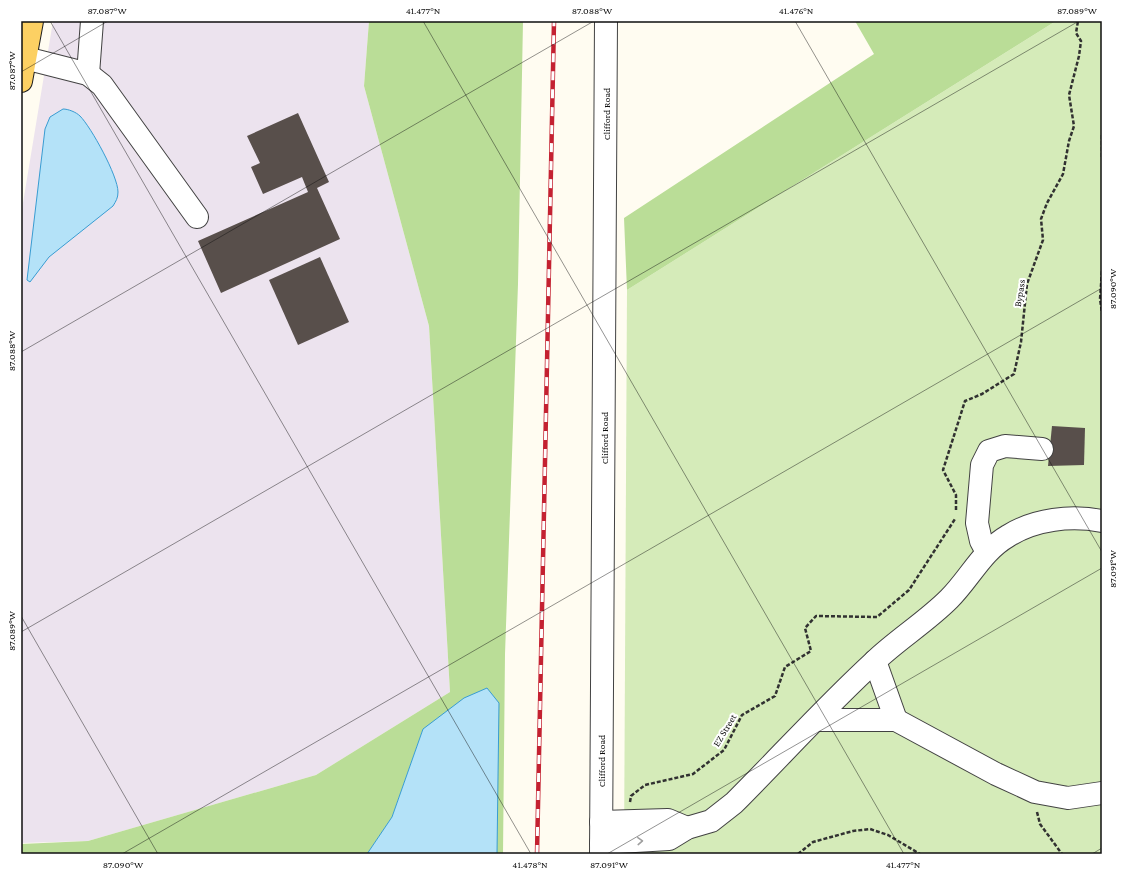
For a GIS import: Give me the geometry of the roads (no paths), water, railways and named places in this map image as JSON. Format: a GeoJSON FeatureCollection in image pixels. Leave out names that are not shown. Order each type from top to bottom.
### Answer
{"type":"FeatureCollection","features":[{"type":"Feature","properties":{"kind":"main road"},"geometry":{"type":"LineString","coordinates":[[21,81],[32,21]]}},
{"type":"Feature","properties":{"kind":"street"},"geometry":{"type":"LineString","coordinates":[[88,74],[92,21]]}},
{"type":"Feature","properties":{"kind":"street","name":"Clifford Road"},"geometry":{"type":"LineString","coordinates":[[601,840],[606,21]]}},
{"type":"Feature","properties":{"kind":"street"},"geometry":{"type":"LineString","coordinates":[[25,58],[88,74],[102,85],[197,217]]}},
{"type":"Feature","properties":{"kind":"street"},"geometry":{"type":"LineString","coordinates":[[987,552],[981,541],[977,523],[982,465],[989,451],[1005,446],[1042,449]]}},
{"type":"Feature","properties":{"kind":"street"},"geometry":{"type":"LineString","coordinates":[[601,840],[668,839],[687,828],[711,821],[722,813],[875,661],[950,599],[987,552],[1008,536],[1025,527],[1042,522],[1078,518],[1102,521]]}},
{"type":"Feature","properties":{"kind":"street"},"geometry":{"type":"LineString","coordinates":[[875,661],[896,720]]}},
{"type":"Feature","properties":{"kind":"street"},"geometry":{"type":"LineString","coordinates":[[816,720],[896,720],[996,774],[1035,792],[1068,798],[1102,793]]}},
{"type":"Feature","properties":{"kind":"street"},"geometry":{"type":"LineString","coordinates":[[601,840],[630,821],[668,820],[687,828]]}},
{"type":"Feature","properties":{"kind":"water"},"geometry":{"type":"Polygon","coordinates":[[[63,109],[72,111],[78,115],[91,130],[114,175],[118,196],[113,206],[49,257],[30,282],[27,280],[45,129],[50,117],[63,109]]]}},
{"type":"Feature","properties":{"kind":"water"},"geometry":{"type":"Polygon","coordinates":[[[487,688],[499,703],[497,854],[367,854],[392,817],[423,729],[464,698],[487,688]]]}},
{"type":"Feature","properties":{"kind":"railway"},"geometry":{"type":"LineString","coordinates":[[537,854],[554,21]]}}]}
